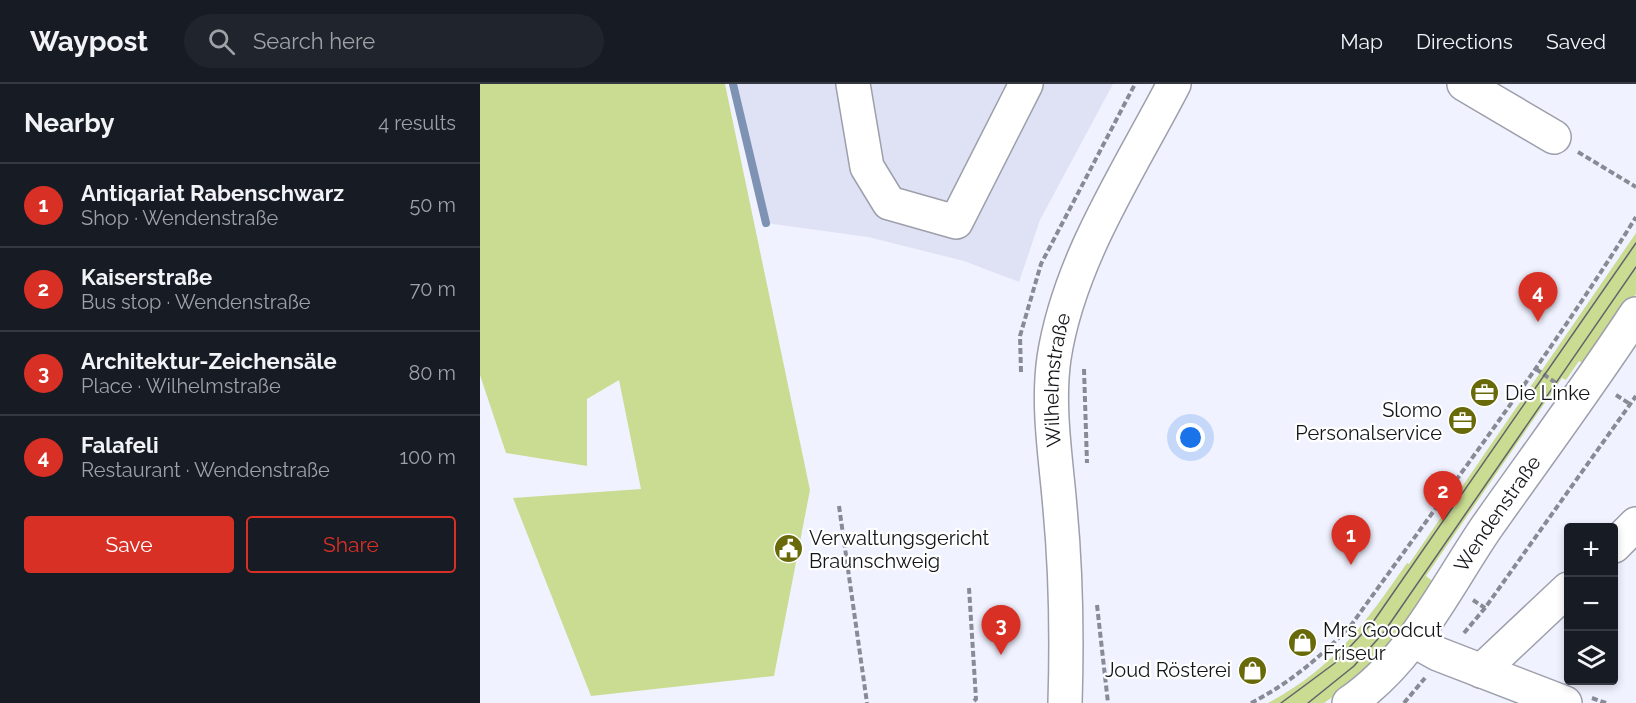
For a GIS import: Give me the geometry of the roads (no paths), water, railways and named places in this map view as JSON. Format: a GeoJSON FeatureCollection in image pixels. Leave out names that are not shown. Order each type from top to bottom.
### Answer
{"type":"FeatureCollection","features":[{"type":"Feature","properties":{"kind":"main road"},"geometry":{"type":"LineString","coordinates":[[853,84],[867,167],[889,203],[956,222],[1026,84]]}},
{"type":"Feature","properties":{"kind":"main road","name":"Wilhelmstraße"},"geometry":{"type":"LineString","coordinates":[[1066,702],[1063,563],[1052,396],[1054,360],[1062,321],[1078,274],[1101,223],[1174,84]]}},
{"type":"Feature","properties":{"kind":"main road"},"geometry":{"type":"LineString","coordinates":[[1464,84],[1554,137]]}},
{"type":"Feature","properties":{"kind":"main road","name":"Wendenstraße"},"geometry":{"type":"LineString","coordinates":[[1348,703],[1377,682],[1413,640],[1487,527],[1636,314]]}},
{"type":"Feature","properties":{"kind":"main road"},"geometry":{"type":"LineString","coordinates":[[1618,542],[1636,524]]}},
{"type":"Feature","properties":{"kind":"main road"},"geometry":{"type":"LineString","coordinates":[[1481,671],[1564,594]]}},
{"type":"Feature","properties":{"kind":"main road"},"geometry":{"type":"LineString","coordinates":[[1413,640],[1438,654],[1565,703]]}},
{"type":"Feature","properties":{"kind":"waterway"},"geometry":{"type":"LineString","coordinates":[[733,84],[766,223]]}},
{"type":"Feature","properties":{"kind":"tram line"},"geometry":{"type":"LineString","coordinates":[[1281,703],[1335,663],[1373,622],[1636,243]]}},
{"type":"Feature","properties":{"kind":"tram line"},"geometry":{"type":"LineString","coordinates":[[1308,703],[1354,666],[1384,632],[1636,267]]}},
{"type":"Feature","properties":{"kind":"place","name":"Falafeli"},"geometry":{"type":"Point","coordinates":[1538,322]}},
{"type":"Feature","properties":{"kind":"place","name":"Die Linke"},"geometry":{"type":"Point","coordinates":[1484,393]}},
{"type":"Feature","properties":{"kind":"place","name":"Slomo Personalservice"},"geometry":{"type":"Point","coordinates":[1463,421]}},
{"type":"Feature","properties":{"kind":"place","name":"Kaiserstraße"},"geometry":{"type":"Point","coordinates":[1443,521]}},
{"type":"Feature","properties":{"kind":"place","name":"Verwaltungsgericht Braunschweig"},"geometry":{"type":"Point","coordinates":[788,549]}},
{"type":"Feature","properties":{"kind":"place","name":"Antiqariat Rabenschwarz"},"geometry":{"type":"Point","coordinates":[1351,565]}},
{"type":"Feature","properties":{"kind":"place","name":"Mrs Goodcut Friseur"},"geometry":{"type":"Point","coordinates":[1302,642]}},
{"type":"Feature","properties":{"kind":"place","name":"Architektur-Zeichensäle"},"geometry":{"type":"Point","coordinates":[1001,655]}},
{"type":"Feature","properties":{"kind":"place","name":"Joud Rösterei"},"geometry":{"type":"Point","coordinates":[1252,670]}}]}
